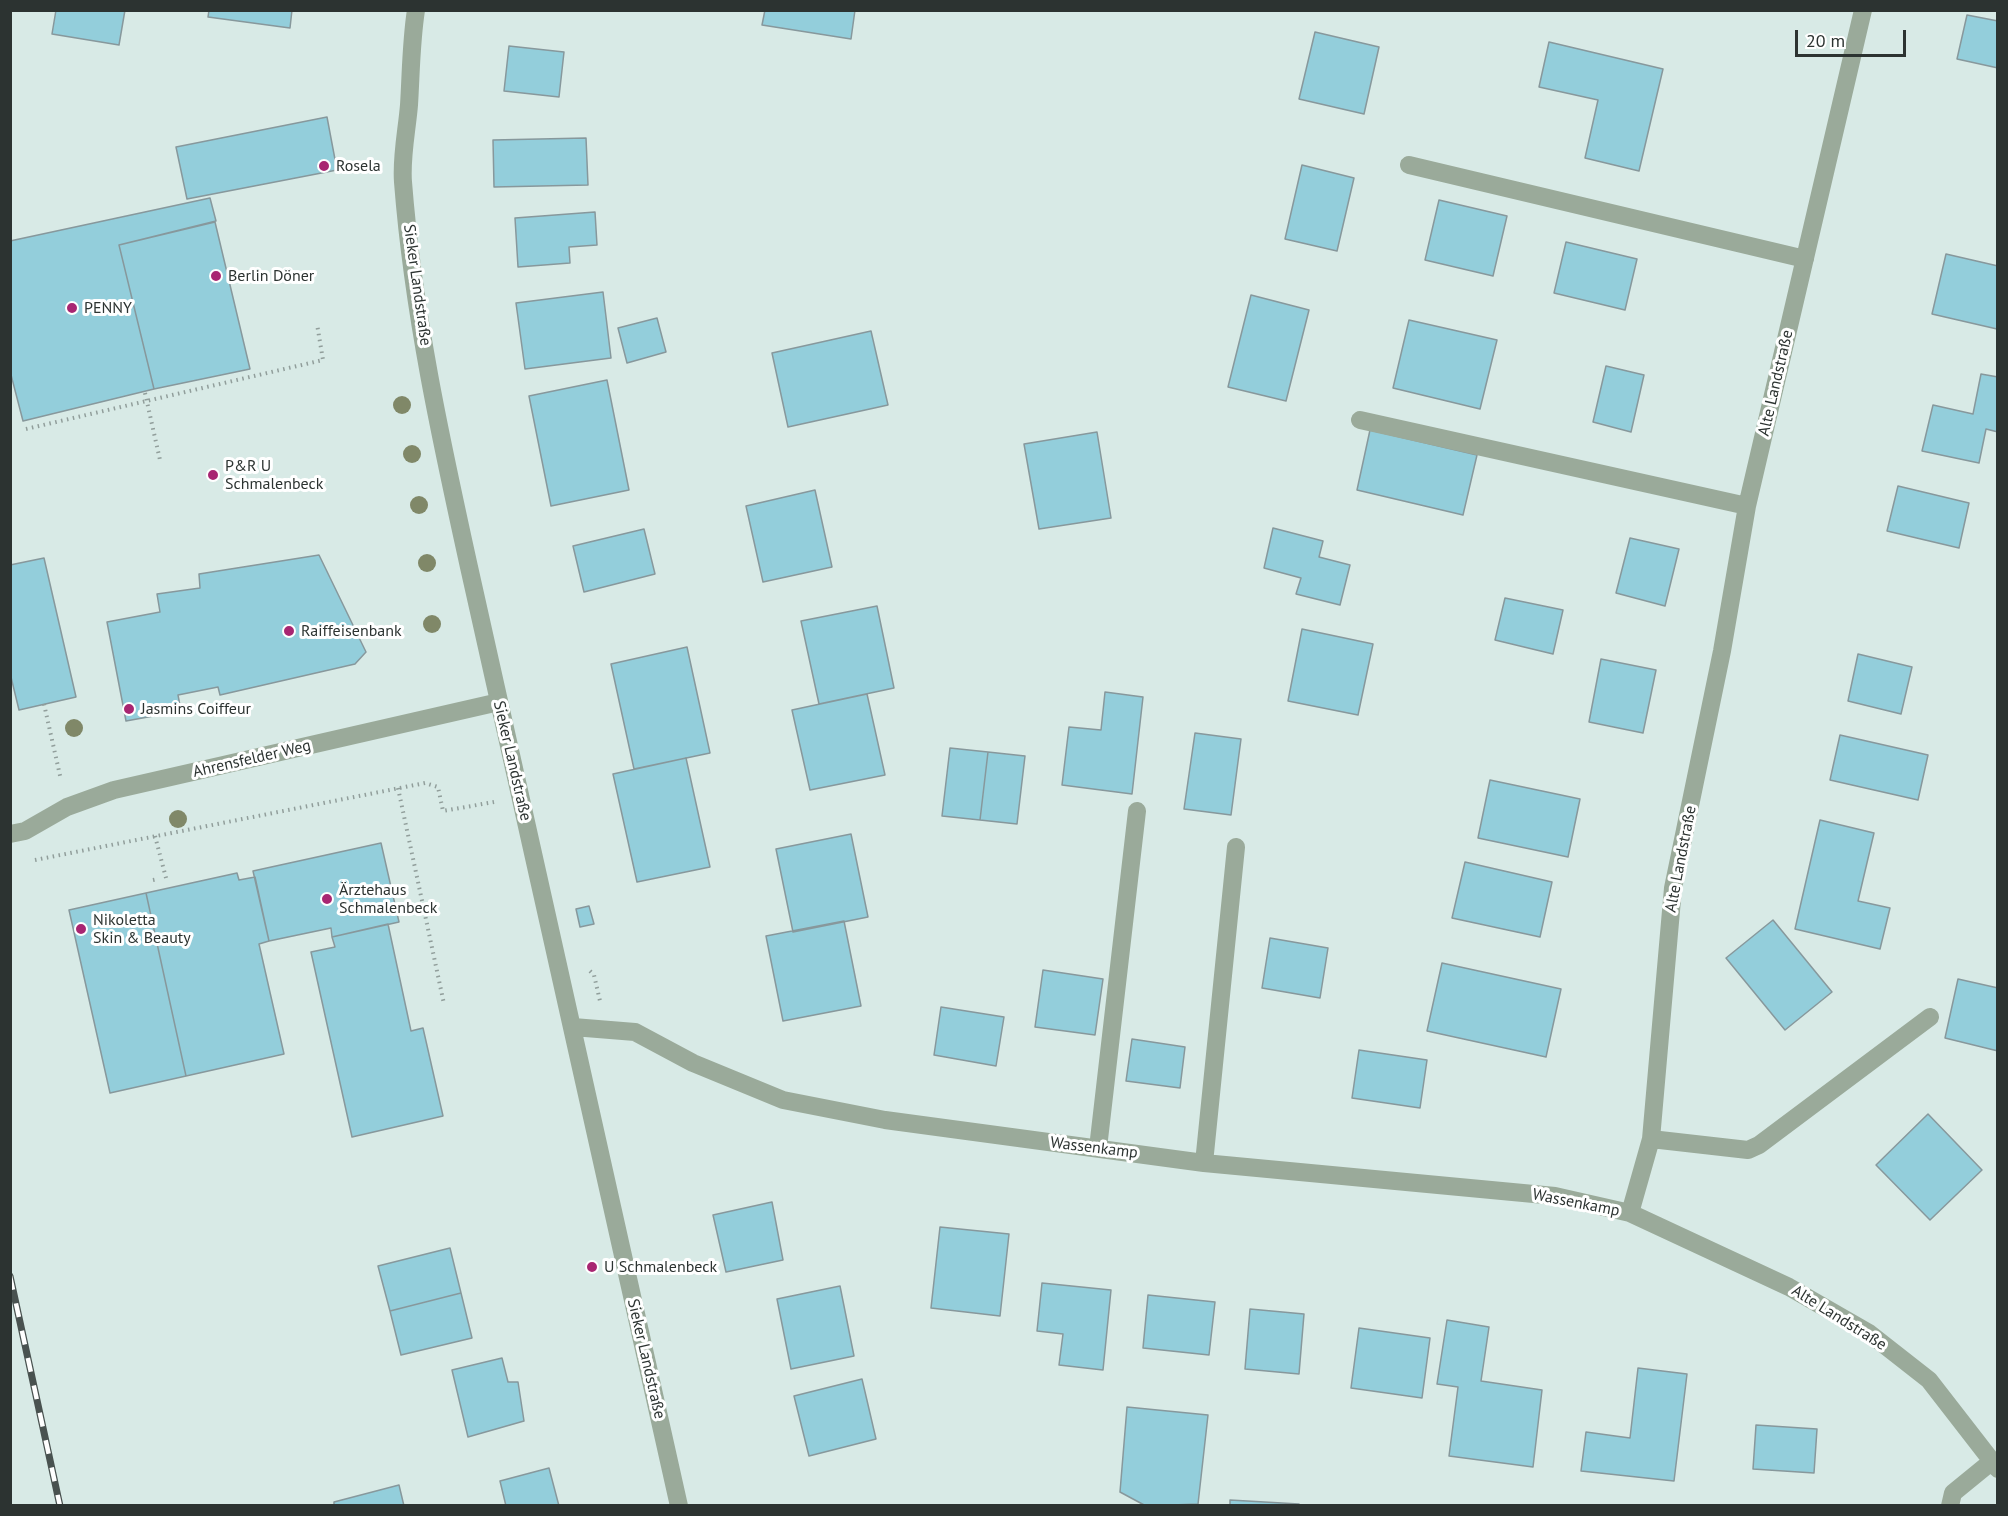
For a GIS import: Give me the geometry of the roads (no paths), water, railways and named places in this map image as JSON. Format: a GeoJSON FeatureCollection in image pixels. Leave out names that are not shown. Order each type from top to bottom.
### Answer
{"type":"FeatureCollection","features":[{"type":"Feature","properties":{"kind":"street","name":"Sieker Landstraße"},"geometry":{"type":"LineString","coordinates":[[416,10],[411,42],[411,77],[403,179],[417,303],[441,438],[679,1506]]}},
{"type":"Feature","properties":{"kind":"street","name":"Alte Landstraße"},"geometry":{"type":"LineString","coordinates":[[1863,10],[1747,507],[1722,651],[1673,888],[1651,1139],[1630,1213],[1789,1287],[1869,1333],[1929,1380],[1994,1466],[1953,1493],[1950,1506]]}},
{"type":"Feature","properties":{"kind":"street"},"geometry":{"type":"LineString","coordinates":[[1409,165],[1805,259]]}},
{"type":"Feature","properties":{"kind":"street"},"geometry":{"type":"LineString","coordinates":[[1360,420],[1747,507]]}},
{"type":"Feature","properties":{"kind":"street","name":"Ahrensfelder Weg"},"geometry":{"type":"LineString","coordinates":[[18,832],[67,807],[114,790],[499,702]]}},
{"type":"Feature","properties":{"kind":"street"},"geometry":{"type":"LineString","coordinates":[[1098,1148],[1137,811]]}},
{"type":"Feature","properties":{"kind":"street"},"geometry":{"type":"LineString","coordinates":[[1204,1162],[1236,847]]}},
{"type":"Feature","properties":{"kind":"street"},"geometry":{"type":"LineString","coordinates":[[1651,1139],[1748,1150],[1759,1145],[1930,1017]]}},
{"type":"Feature","properties":{"kind":"street","name":"Wassenkamp"},"geometry":{"type":"LineString","coordinates":[[573,1027],[635,1032],[693,1063],[783,1100],[885,1120],[1204,1162],[1556,1196],[1630,1213]]}},
{"type":"Feature","properties":{"kind":"railway"},"geometry":{"type":"LineString","coordinates":[[10,1276],[60,1506]]}},
{"type":"Feature","properties":{"kind":"place","name":"Rosela"},"geometry":{"type":"Point","coordinates":[324,166]}},
{"type":"Feature","properties":{"kind":"place","name":"Berlin Döner"},"geometry":{"type":"Point","coordinates":[216,276]}},
{"type":"Feature","properties":{"kind":"place","name":"PENNY"},"geometry":{"type":"Point","coordinates":[72,308]}},
{"type":"Feature","properties":{"kind":"place","name":"P&R U Schmalenbeck"},"geometry":{"type":"Point","coordinates":[213,475]}},
{"type":"Feature","properties":{"kind":"place","name":"Raiffeisenbank"},"geometry":{"type":"Point","coordinates":[289,631]}},
{"type":"Feature","properties":{"kind":"place","name":"Jasmins Coiffeur"},"geometry":{"type":"Point","coordinates":[129,709]}},
{"type":"Feature","properties":{"kind":"place","name":"Ärztehaus Schmalenbeck"},"geometry":{"type":"Point","coordinates":[327,899]}},
{"type":"Feature","properties":{"kind":"place","name":"Nikoletta Skin & Beauty"},"geometry":{"type":"Point","coordinates":[81,929]}},
{"type":"Feature","properties":{"kind":"place","name":"U Schmalenbeck"},"geometry":{"type":"Point","coordinates":[592,1267]}}]}
